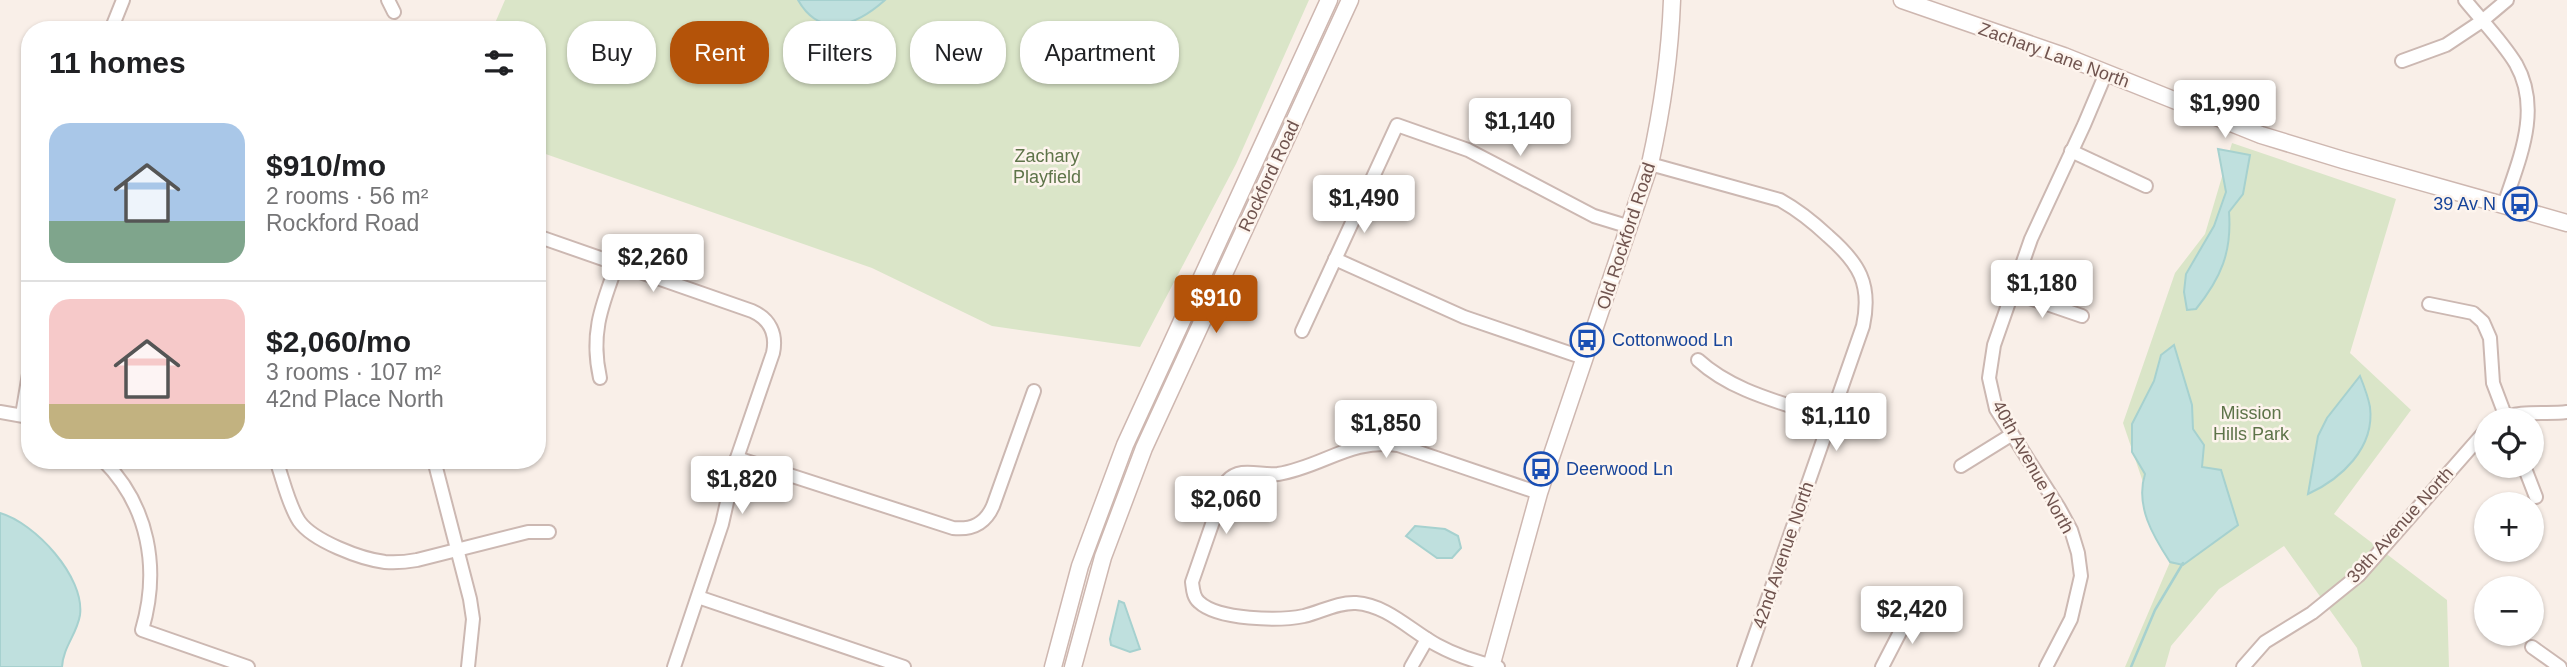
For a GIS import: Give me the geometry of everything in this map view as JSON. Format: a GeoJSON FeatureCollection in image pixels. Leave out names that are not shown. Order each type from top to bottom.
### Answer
{"type":"FeatureCollection","features":[{"type":"Feature","properties":{"kind":"main road","name":"Rockford Road"},"geometry":{"type":"LineString","coordinates":[[1053,667],[1080,566],[1125,445],[1329,0]]}},
{"type":"Feature","properties":{"kind":"main road","name":"Rockford Road"},"geometry":{"type":"LineString","coordinates":[[1073,667],[1103,557],[1144,448],[1350,0]]}},
{"type":"Feature","properties":{"kind":"main road","name":"Old Rockford Road"},"geometry":{"type":"LineString","coordinates":[[1494,666],[1539,493],[1650,164],[1665,87],[1672,0]]}},
{"type":"Feature","properties":{"kind":"main road","name":"Zachary Lane North"},"geometry":{"type":"LineString","coordinates":[[1902,0],[2106,73],[2261,135],[2567,223]]}},
{"type":"Feature","properties":{"kind":"street"},"geometry":{"type":"LineString","coordinates":[[115,21],[123,0]]}},
{"type":"Feature","properties":{"kind":"street"},"geometry":{"type":"LineString","coordinates":[[2465,0],[2516,64],[2529,101],[2524,143],[2504,205]]}},
{"type":"Feature","properties":{"kind":"street"},"geometry":{"type":"LineString","coordinates":[[2402,61],[2446,45],[2507,0]]}},
{"type":"Feature","properties":{"kind":"street","name":"40th Avenue North"},"geometry":{"type":"LineString","coordinates":[[2046,667],[2071,618],[2081,576],[2078,553],[2071,530],[2059,508],[1996,409],[1989,378],[1994,345],[2039,218],[2106,73]]}},
{"type":"Feature","properties":{"kind":"street"},"geometry":{"type":"LineString","coordinates":[[1302,331],[1397,125],[1468,150],[1594,216],[1630,227]]}},
{"type":"Feature","properties":{"kind":"street"},"geometry":{"type":"LineString","coordinates":[[2071,151],[2146,186]]}},
{"type":"Feature","properties":{"kind":"street","name":"42nd Avenue North"},"geometry":{"type":"LineString","coordinates":[[1650,164],[1780,200],[1796,209],[1842,248],[1857,265],[1863,280],[1866,310],[1744,667]]}},
{"type":"Feature","properties":{"kind":"street"},"geometry":{"type":"LineString","coordinates":[[546,239],[760,314],[774,336],[773,353],[737,458],[727,508],[674,667]]}},
{"type":"Feature","properties":{"kind":"street"},"geometry":{"type":"LineString","coordinates":[[1335,259],[1464,317],[1584,358]]}},
{"type":"Feature","properties":{"kind":"street"},"geometry":{"type":"LineString","coordinates":[[600,378],[595,346],[596,330],[617,264]]}},
{"type":"Feature","properties":{"kind":"street"},"geometry":{"type":"LineString","coordinates":[[2012,292],[2082,316]]}},
{"type":"Feature","properties":{"kind":"street"},"geometry":{"type":"LineString","coordinates":[[2429,304],[2473,313],[2483,322],[2490,338],[2493,383],[2501,408]]}},
{"type":"Feature","properties":{"kind":"street"},"geometry":{"type":"LineString","coordinates":[[1698,360],[1721,379],[1737,387],[1830,419]]}},
{"type":"Feature","properties":{"kind":"street"},"geometry":{"type":"LineString","coordinates":[[737,458],[953,528],[971,528],[989,517],[1034,391]]}},
{"type":"Feature","properties":{"kind":"street"},"geometry":{"type":"LineString","coordinates":[[0,412],[21,415]]}},
{"type":"Feature","properties":{"kind":"street"},"geometry":{"type":"LineString","coordinates":[[2544,415],[2567,412]]}},
{"type":"Feature","properties":{"kind":"street"},"geometry":{"type":"LineString","coordinates":[[1961,467],[2011,435]]}},
{"type":"Feature","properties":{"kind":"street"},"geometry":{"type":"LineString","coordinates":[[1494,666],[1457,655],[1391,615],[1357,603],[1342,604],[1306,616],[1279,620],[1255,618],[1225,613],[1199,603],[1195,598],[1192,582],[1227,481],[1233,474],[1280,474],[1353,447],[1384,443],[1398,445],[1539,493]]}},
{"type":"Feature","properties":{"kind":"street","name":"39th Avenue North"},"geometry":{"type":"LineString","coordinates":[[2243,667],[2265,642],[2312,613],[2359,575],[2474,444]]}},
{"type":"Feature","properties":{"kind":"street"},"geometry":{"type":"LineString","coordinates":[[110,469],[126,488],[147,534],[151,584],[142,630],[248,667]]}},
{"type":"Feature","properties":{"kind":"street"},"geometry":{"type":"LineString","coordinates":[[279,469],[298,519],[315,536],[370,559],[384,562],[417,561],[528,532],[549,532]]}},
{"type":"Feature","properties":{"kind":"street"},"geometry":{"type":"LineString","coordinates":[[436,469],[473,619],[468,667]]}},
{"type":"Feature","properties":{"kind":"street"},"geometry":{"type":"LineString","coordinates":[[698,597],[904,667]]}},
{"type":"Feature","properties":{"kind":"street"},"geometry":{"type":"LineString","coordinates":[[1882,667],[1912,609]]}},
{"type":"Feature","properties":{"kind":"street"},"geometry":{"type":"LineString","coordinates":[[1411,667],[1427,639]]}},
{"type":"Feature","properties":{"kind":"street"},"geometry":{"type":"LineString","coordinates":[[2532,647],[2560,667]]}},
{"type":"Feature","properties":{"kind":"green space","name":"Zachary Playfield"},"geometry":{"type":"Polygon","coordinates":[[[505,0],[1309,0],[1236,164],[1140,347],[992,326],[872,268],[546,154],[546,21],[496,21],[505,0]]]}},
{"type":"Feature","properties":{"kind":"green space","name":"Mission Hills Park"},"geometry":{"type":"Polygon","coordinates":[[[2232,143],[2396,199],[2350,353],[2411,410],[2334,514],[2447,600],[2449,667],[2362,667],[2357,648],[2284,546],[2219,589],[2171,646],[2165,667],[2125,667],[2170,562],[2123,423],[2175,273],[2205,234],[2232,143]]]}},
{"type":"Feature","properties":{"kind":"water"},"geometry":{"type":"Polygon","coordinates":[[[798,0],[885,0],[853,21],[820,21],[807,13],[798,0]]]}},
{"type":"Feature","properties":{"kind":"water"},"geometry":{"type":"Polygon","coordinates":[[[2218,149],[2250,155],[2243,194],[2229,212],[2229,240],[2218,275],[2196,309],[2187,310],[2184,292],[2186,274],[2214,226],[2226,192],[2218,149]]]}},
{"type":"Feature","properties":{"kind":"water"},"geometry":{"type":"Polygon","coordinates":[[[2174,345],[2192,405],[2193,429],[2204,445],[2202,467],[2221,470],[2238,525],[2183,565],[2170,562],[2147,520],[2142,498],[2145,474],[2132,452],[2132,424],[2154,381],[2161,355],[2174,345]]]}},
{"type":"Feature","properties":{"kind":"water"},"geometry":{"type":"Polygon","coordinates":[[[2360,376],[2370,407],[2367,436],[2361,449],[2343,471],[2308,494],[2318,436],[2327,418],[2360,376]]]}},
{"type":"Feature","properties":{"kind":"water"},"geometry":{"type":"Polygon","coordinates":[[[0,513],[28,528],[42,540],[75,584],[80,615],[62,667],[0,667],[0,513]]]}},
{"type":"Feature","properties":{"kind":"water"},"geometry":{"type":"Polygon","coordinates":[[[1415,526],[1445,529],[1458,536],[1461,548],[1452,558],[1437,558],[1406,536],[1415,526]]]}},
{"type":"Feature","properties":{"kind":"water"},"geometry":{"type":"Polygon","coordinates":[[[1119,601],[1124,603],[1140,649],[1130,652],[1111,645],[1119,601]]]}},
{"type":"Feature","properties":{"kind":"waterway"},"geometry":{"type":"LineString","coordinates":[[2131,667],[2155,610],[2183,563]]}},
{"type":"Feature","properties":{"kind":"place","name":"39 Av N"},"geometry":{"type":"Point","coordinates":[2520,204]}},
{"type":"Feature","properties":{"kind":"place","name":"Cottonwood Ln"},"geometry":{"type":"Point","coordinates":[1587,340]}},
{"type":"Feature","properties":{"kind":"place","name":"Deerwood Ln"},"geometry":{"type":"Point","coordinates":[1541,469]}}]}
